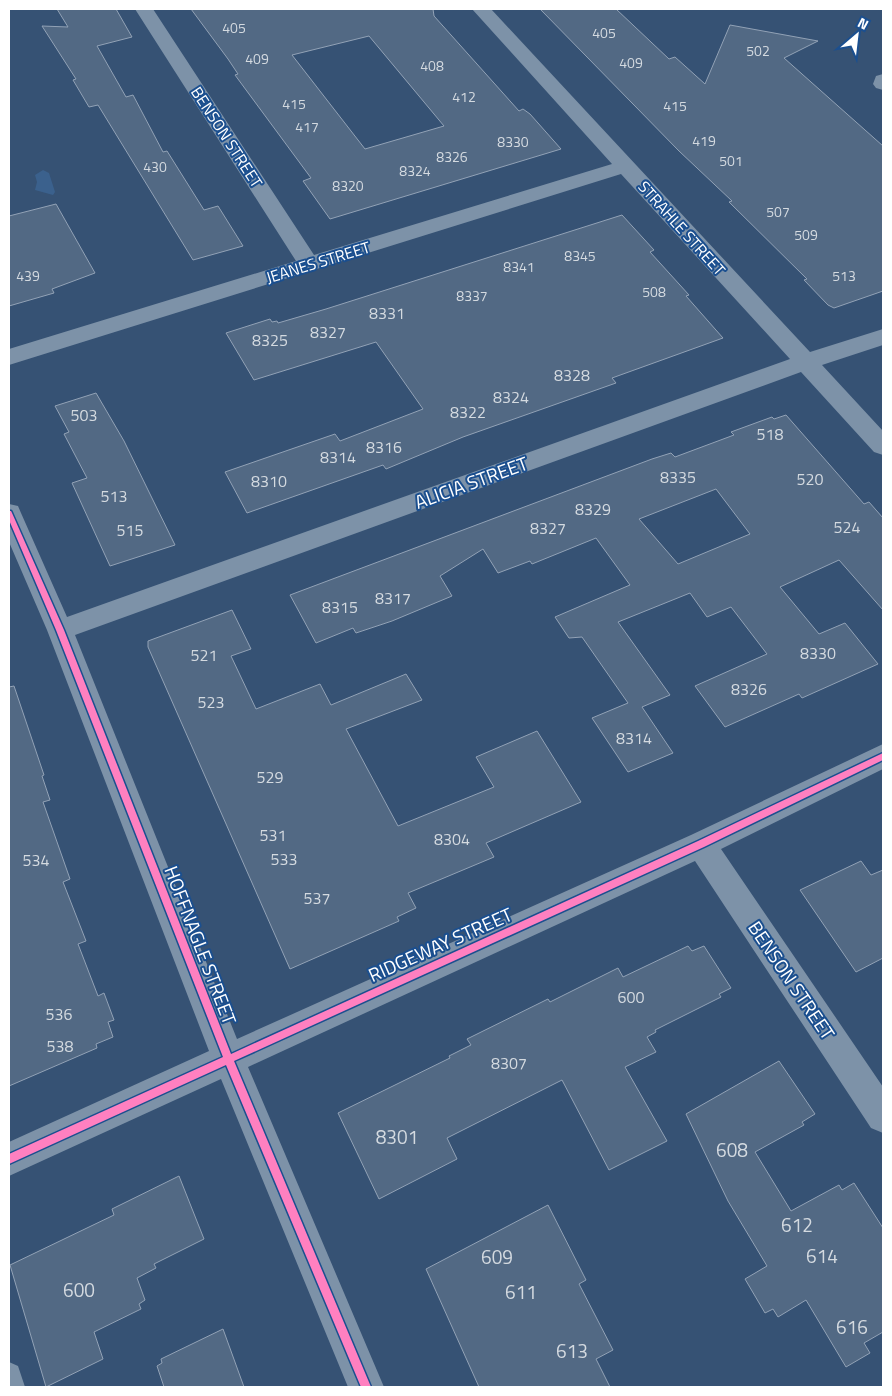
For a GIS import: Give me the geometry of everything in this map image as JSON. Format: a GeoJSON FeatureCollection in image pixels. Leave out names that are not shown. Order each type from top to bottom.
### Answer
{"type":"FeatureCollection","features":[{"type":"Feature","properties":{"kind":"street","name":"BENSON STREET"},"geometry":{"type":"LineString","coordinates":[[144,9],[309,265]]}},
{"type":"Feature","properties":{"kind":"street","name":"STRAHLE STREET"},"geometry":{"type":"LineString","coordinates":[[481,9],[883,446]]}},
{"type":"Feature","properties":{"kind":"street","name":"JEANES STREET"},"geometry":{"type":"LineString","coordinates":[[9,357],[626,166]]}},
{"type":"Feature","properties":{"kind":"street","name":"ALICIA STREET"},"geometry":{"type":"LineString","coordinates":[[60,630],[805,362],[883,337]]}},
{"type":"Feature","properties":{"kind":"street","name":"HOFFNAGLE STREET"},"geometry":{"type":"LineString","coordinates":[[9,513],[60,630],[228,1058],[366,1387]]}},
{"type":"Feature","properties":{"kind":"street","name":"RIDGEWAY STREET"},"geometry":{"type":"LineString","coordinates":[[9,1159],[701,844],[883,756]]}},
{"type":"Feature","properties":{"kind":"street","name":"BENSON STREET"},"geometry":{"type":"LineString","coordinates":[[701,844],[883,1116]]}},
{"type":"Feature","properties":{"kind":"lane"},"geometry":{"type":"LineString","coordinates":[[9,1375],[12,1387]]}},
{"type":"Feature","properties":{"kind":"water"},"geometry":{"type":"Polygon","coordinates":[[[43,170],[49,173],[55,192],[53,195],[35,190],[37,182],[35,175],[43,170]]]}},
{"type":"Feature","properties":{"kind":"building"},"geometry":{"type":"Polygon","coordinates":[[[57,9],[116,9],[132,37],[97,46],[126,97],[133,95],[163,152],[167,151],[204,210],[218,206],[243,246],[193,260],[98,105],[89,107],[73,80],[76,79],[42,26],[68,27],[57,9]]]}},
{"type":"Feature","properties":{"kind":"building"},"geometry":{"type":"Polygon","coordinates":[[[191,9],[433,9],[434,16],[519,111],[523,109],[530,114],[561,149],[330,219],[303,181],[311,178],[235,75],[238,74],[191,9]],[[369,36],[292,55],[365,149],[444,126],[369,36]]]}},
{"type":"Feature","properties":{"kind":"building"},"geometry":{"type":"Polygon","coordinates":[[[540,9],[616,9],[669,59],[675,57],[705,84],[730,25],[818,41],[784,58],[883,146],[883,291],[834,308],[828,305],[804,280],[807,279],[729,202],[732,201],[679,151],[540,9]]]}},
{"type":"Feature","properties":{"kind":"building"},"geometry":{"type":"Polygon","coordinates":[[[56,204],[95,273],[52,289],[54,293],[9,306],[9,216],[56,204]]]}},
{"type":"Feature","properties":{"kind":"building"},"geometry":{"type":"Polygon","coordinates":[[[622,215],[654,250],[650,252],[689,295],[686,296],[723,338],[612,378],[616,383],[463,437],[386,469],[383,465],[247,513],[225,472],[335,434],[340,441],[423,409],[376,342],[254,380],[226,333],[270,319],[272,322],[277,321],[278,323],[326,309],[622,215]]]}},
{"type":"Feature","properties":{"kind":"building"},"geometry":{"type":"Polygon","coordinates":[[[96,393],[124,441],[175,545],[110,566],[72,483],[87,478],[64,434],[69,432],[55,406],[96,393]]]}},
{"type":"Feature","properties":{"kind":"building"},"geometry":{"type":"Polygon","coordinates":[[[786,415],[864,504],[869,502],[883,518],[883,610],[839,560],[780,587],[819,634],[845,623],[878,664],[802,698],[799,694],[725,727],[695,686],[767,654],[731,607],[707,617],[690,593],[618,622],[670,695],[642,707],[673,753],[628,772],[592,718],[628,703],[582,637],[569,638],[555,617],[630,585],[596,538],[532,564],[530,561],[498,573],[483,549],[440,576],[452,596],[392,621],[356,633],[353,628],[316,643],[290,595],[652,459],[671,453],[675,457],[734,435],[731,432],[772,417],[774,419],[786,415]],[[716,489],[639,519],[678,564],[750,534],[716,489]]]}},
{"type":"Feature","properties":{"kind":"building"},"geometry":{"type":"Polygon","coordinates":[[[232,610],[251,649],[231,656],[256,709],[320,684],[331,705],[406,674],[422,700],[346,729],[398,826],[494,787],[476,757],[537,731],[581,802],[486,843],[494,857],[408,893],[416,908],[397,917],[399,921],[290,969],[148,647],[148,641],[232,610]]]}},
{"type":"Feature","properties":{"kind":"building"},"geometry":{"type":"Polygon","coordinates":[[[14,686],[44,775],[42,776],[50,800],[43,802],[70,879],[63,882],[86,941],[78,944],[98,996],[104,993],[114,1020],[108,1022],[113,1037],[96,1044],[97,1048],[9,1086],[9,687],[14,686]]]}},
{"type":"Feature","properties":{"kind":"building"},"geometry":{"type":"Polygon","coordinates":[[[861,861],[871,875],[883,870],[883,958],[856,972],[800,890],[861,861]]]}},
{"type":"Feature","properties":{"kind":"building"},"geometry":{"type":"Polygon","coordinates":[[[688,946],[692,951],[704,946],[731,988],[719,994],[721,997],[655,1030],[656,1032],[647,1037],[656,1052],[625,1067],[667,1141],[609,1170],[562,1080],[447,1138],[457,1159],[379,1199],[338,1113],[450,1058],[449,1056],[471,1045],[467,1039],[548,999],[550,1002],[618,968],[623,977],[688,946]]]}},
{"type":"Feature","properties":{"kind":"building"},"geometry":{"type":"Polygon","coordinates":[[[779,1061],[815,1114],[802,1122],[804,1125],[755,1152],[791,1211],[839,1185],[842,1190],[854,1183],[883,1228],[883,1332],[864,1343],[870,1353],[846,1367],[806,1300],[778,1317],[773,1309],[765,1313],[745,1279],[767,1266],[728,1201],[686,1114],[779,1061]]]}},
{"type":"Feature","properties":{"kind":"building"},"geometry":{"type":"Polygon","coordinates":[[[179,1176],[204,1239],[154,1264],[156,1268],[137,1278],[145,1300],[139,1304],[141,1309],[94,1332],[103,1359],[46,1387],[10,1265],[114,1215],[112,1209],[179,1176]]]}},
{"type":"Feature","properties":{"kind":"building"},"geometry":{"type":"Polygon","coordinates":[[[548,1205],[586,1280],[579,1284],[613,1350],[596,1359],[610,1387],[479,1387],[426,1269],[548,1205]]]}},
{"type":"Feature","properties":{"kind":"building"},"geometry":{"type":"Polygon","coordinates":[[[223,1329],[244,1387],[164,1387],[157,1366],[162,1363],[161,1359],[223,1329]]]}},
{"type":"Feature","properties":{"kind":"cycle path"},"geometry":{"type":"LineString","coordinates":[[9,513],[60,630],[228,1058],[366,1387]]}},
{"type":"Feature","properties":{"kind":"cycle path"},"geometry":{"type":"LineString","coordinates":[[9,1159],[701,844],[883,756]]}}]}
